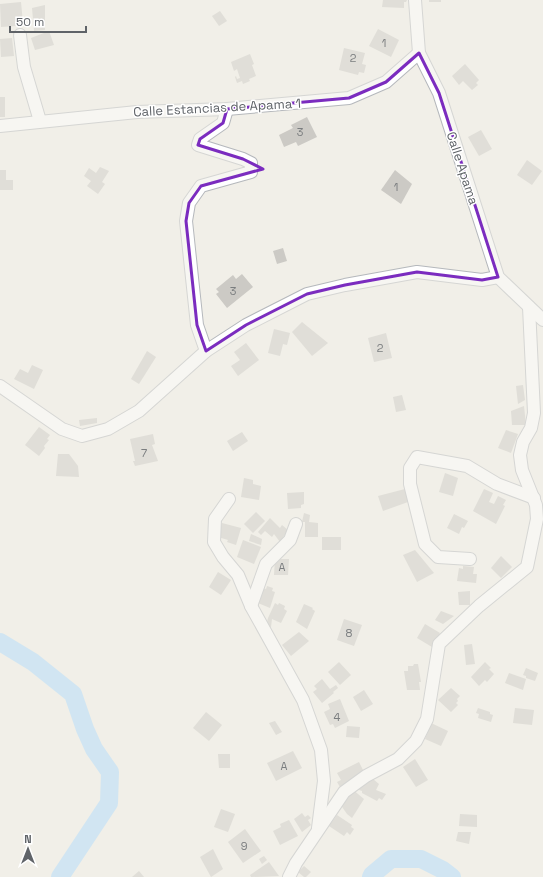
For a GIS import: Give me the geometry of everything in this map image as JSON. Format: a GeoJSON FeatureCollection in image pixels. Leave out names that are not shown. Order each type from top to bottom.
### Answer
{"type":"FeatureCollection","features":[{"type":"Feature","properties":{"kind":"street","name":"Calle Apama"},"geometry":{"type":"LineString","coordinates":[[415,0],[419,53],[439,93],[498,277],[543,320]]}},
{"type":"Feature","properties":{"kind":"street"},"geometry":{"type":"LineString","coordinates":[[20,34],[24,67],[40,122]]}},
{"type":"Feature","properties":{"kind":"street","name":"Calle Estancias de Apama 1"},"geometry":{"type":"LineString","coordinates":[[0,126],[137,112],[227,109],[349,98],[386,82],[419,53]]}},
{"type":"Feature","properties":{"kind":"street"},"geometry":{"type":"LineString","coordinates":[[206,351],[197,325],[186,221],[189,203],[201,186],[251,172],[251,163],[243,159],[198,145],[200,139],[223,123],[227,109]]}},
{"type":"Feature","properties":{"kind":"street"},"geometry":{"type":"LineString","coordinates":[[0,386],[62,429],[82,436],[108,429],[139,411],[206,351],[246,326],[307,294],[344,285],[417,272],[482,280],[498,277]]}},
{"type":"Feature","properties":{"kind":"street"},"geometry":{"type":"LineString","coordinates":[[289,877],[296,863],[344,792],[366,776],[398,759],[416,741],[427,719],[439,644],[478,606],[528,567],[537,519],[536,505],[522,470],[520,455],[524,442],[532,428],[534,413],[529,307],[543,310]]}},
{"type":"Feature","properties":{"kind":"street"},"geometry":{"type":"LineString","coordinates":[[470,559],[438,557],[425,544],[410,484],[410,468],[417,457],[468,466],[497,484],[534,498]]}},
{"type":"Feature","properties":{"kind":"street"},"geometry":{"type":"LineString","coordinates":[[229,500],[215,519],[214,542],[223,558],[238,575],[251,606],[303,700],[321,750],[324,781],[318,831]]}},
{"type":"Feature","properties":{"kind":"street"},"geometry":{"type":"LineString","coordinates":[[251,606],[266,564],[290,540],[296,524]]}},
{"type":"Feature","properties":{"kind":"highlighted area"},"geometry":{"type":"Polygon","coordinates":[[[419,53],[439,93],[498,277],[482,280],[417,272],[345,285],[307,294],[246,325],[206,351],[197,325],[186,221],[189,203],[201,186],[263,169],[243,159],[198,145],[200,139],[223,123],[227,109],[349,98],[386,82],[419,53]]]}},
{"type":"Feature","properties":{"kind":"building"},"geometry":{"type":"Polygon","coordinates":[[[383,0],[407,0],[404,2],[404,8],[382,7],[383,0]]]}},
{"type":"Feature","properties":{"kind":"building"},"geometry":{"type":"Polygon","coordinates":[[[429,0],[441,0],[441,2],[429,2],[429,0]]]}},
{"type":"Feature","properties":{"kind":"building"},"geometry":{"type":"Polygon","coordinates":[[[21,2],[23,23],[15,24],[16,26],[1,27],[0,4],[21,2]]]}},
{"type":"Feature","properties":{"kind":"building"},"geometry":{"type":"Polygon","coordinates":[[[45,5],[45,30],[34,31],[32,8],[45,5]]]}},
{"type":"Feature","properties":{"kind":"building"},"geometry":{"type":"Polygon","coordinates":[[[220,11],[227,21],[219,26],[212,16],[220,11]]]}},
{"type":"Feature","properties":{"kind":"building"},"geometry":{"type":"Polygon","coordinates":[[[378,29],[399,40],[391,57],[369,46],[378,29]]]}},
{"type":"Feature","properties":{"kind":"building"},"geometry":{"type":"Polygon","coordinates":[[[49,31],[54,45],[35,50],[31,38],[49,31]]]}},
{"type":"Feature","properties":{"kind":"building"},"geometry":{"type":"Polygon","coordinates":[[[12,38],[14,56],[1,57],[0,39],[12,38]]]}},
{"type":"Feature","properties":{"kind":"building"},"geometry":{"type":"Polygon","coordinates":[[[344,48],[365,53],[362,64],[366,65],[364,73],[359,72],[358,75],[339,70],[344,48]]]}},
{"type":"Feature","properties":{"kind":"building"},"geometry":{"type":"Polygon","coordinates":[[[250,54],[254,64],[252,65],[256,76],[243,84],[242,81],[237,83],[235,77],[236,76],[237,79],[240,78],[237,69],[234,71],[231,62],[250,54]]]}},
{"type":"Feature","properties":{"kind":"building"},"geometry":{"type":"Polygon","coordinates":[[[465,64],[479,80],[476,83],[478,85],[472,90],[463,81],[459,85],[452,76],[465,64]]]}},
{"type":"Feature","properties":{"kind":"building"},"geometry":{"type":"Polygon","coordinates":[[[0,97],[5,97],[5,117],[0,117],[0,97]]]}},
{"type":"Feature","properties":{"kind":"building"},"geometry":{"type":"Polygon","coordinates":[[[307,117],[317,137],[298,146],[296,142],[284,147],[279,135],[293,128],[291,125],[307,117]]]}},
{"type":"Feature","properties":{"kind":"building"},"geometry":{"type":"Polygon","coordinates":[[[481,130],[492,149],[479,156],[468,137],[481,130]]]}},
{"type":"Feature","properties":{"kind":"building"},"geometry":{"type":"Polygon","coordinates":[[[527,160],[542,171],[532,185],[517,175],[527,160]]]}},
{"type":"Feature","properties":{"kind":"building"},"geometry":{"type":"Polygon","coordinates":[[[100,167],[109,171],[102,182],[105,184],[98,194],[87,186],[91,181],[84,176],[89,168],[96,173],[100,167]]]}},
{"type":"Feature","properties":{"kind":"building"},"geometry":{"type":"Polygon","coordinates":[[[0,170],[6,170],[6,180],[13,180],[13,190],[0,190],[0,170]]]}},
{"type":"Feature","properties":{"kind":"building"},"geometry":{"type":"Polygon","coordinates":[[[395,170],[412,184],[401,204],[381,190],[395,170]]]}},
{"type":"Feature","properties":{"kind":"building"},"geometry":{"type":"Polygon","coordinates":[[[283,248],[287,261],[277,264],[273,251],[283,248]]]}},
{"type":"Feature","properties":{"kind":"building"},"geometry":{"type":"Polygon","coordinates":[[[242,274],[253,287],[227,308],[216,294],[219,292],[216,289],[233,275],[236,279],[242,274]]]}},
{"type":"Feature","properties":{"kind":"building"},"geometry":{"type":"Polygon","coordinates":[[[302,322],[328,343],[312,356],[292,332],[302,322]]]}},
{"type":"Feature","properties":{"kind":"building"},"geometry":{"type":"Polygon","coordinates":[[[274,329],[290,333],[287,345],[283,344],[280,356],[268,353],[274,329]]]}},
{"type":"Feature","properties":{"kind":"building"},"geometry":{"type":"Polygon","coordinates":[[[386,333],[392,358],[374,362],[368,338],[386,333]]]}},
{"type":"Feature","properties":{"kind":"building"},"geometry":{"type":"Polygon","coordinates":[[[246,343],[259,360],[238,376],[231,366],[240,360],[234,352],[246,343]]]}},
{"type":"Feature","properties":{"kind":"building"},"geometry":{"type":"Polygon","coordinates":[[[147,351],[156,357],[139,384],[131,379],[147,351]]]}},
{"type":"Feature","properties":{"kind":"building"},"geometry":{"type":"Polygon","coordinates":[[[32,365],[43,370],[34,389],[14,379],[20,369],[28,373],[32,365]]]}},
{"type":"Feature","properties":{"kind":"building"},"geometry":{"type":"Polygon","coordinates":[[[523,385],[525,400],[518,404],[516,386],[523,385]]]}},
{"type":"Feature","properties":{"kind":"building"},"geometry":{"type":"Polygon","coordinates":[[[402,395],[406,410],[396,412],[393,397],[402,395]]]}},
{"type":"Feature","properties":{"kind":"building"},"geometry":{"type":"Polygon","coordinates":[[[524,406],[526,425],[512,425],[511,411],[524,406]]]}},
{"type":"Feature","properties":{"kind":"building"},"geometry":{"type":"Polygon","coordinates":[[[97,418],[97,423],[80,426],[79,420],[97,418]]]}},
{"type":"Feature","properties":{"kind":"building"},"geometry":{"type":"Polygon","coordinates":[[[39,427],[50,435],[47,439],[49,440],[44,446],[45,448],[39,456],[25,445],[39,427]]]}},
{"type":"Feature","properties":{"kind":"building"},"geometry":{"type":"Polygon","coordinates":[[[506,430],[518,434],[511,453],[498,448],[506,430]]]}},
{"type":"Feature","properties":{"kind":"building"},"geometry":{"type":"Polygon","coordinates":[[[242,432],[248,441],[233,451],[227,441],[242,432]]]}},
{"type":"Feature","properties":{"kind":"building"},"geometry":{"type":"Polygon","coordinates":[[[153,434],[155,444],[152,445],[158,461],[135,466],[130,439],[153,434]]]}},
{"type":"Feature","properties":{"kind":"building"},"geometry":{"type":"Polygon","coordinates":[[[58,454],[69,454],[78,466],[79,477],[56,476],[58,454]]]}},
{"type":"Feature","properties":{"kind":"building"},"geometry":{"type":"Polygon","coordinates":[[[445,473],[458,478],[453,496],[439,492],[445,473]]]}},
{"type":"Feature","properties":{"kind":"building"},"geometry":{"type":"Polygon","coordinates":[[[244,478],[253,480],[253,484],[261,486],[259,500],[241,497],[244,478]]]}},
{"type":"Feature","properties":{"kind":"building"},"geometry":{"type":"Polygon","coordinates":[[[405,489],[408,502],[383,511],[378,496],[405,489]]]}},
{"type":"Feature","properties":{"kind":"building"},"geometry":{"type":"Polygon","coordinates":[[[484,489],[493,493],[489,502],[494,504],[498,496],[506,500],[503,505],[505,506],[496,524],[473,511],[484,489]]]}},
{"type":"Feature","properties":{"kind":"building"},"geometry":{"type":"Polygon","coordinates":[[[304,492],[304,504],[301,505],[301,508],[288,509],[287,493],[304,492]]]}},
{"type":"Feature","properties":{"kind":"building"},"geometry":{"type":"Polygon","coordinates":[[[256,512],[265,521],[253,533],[244,524],[256,512]]]}},
{"type":"Feature","properties":{"kind":"building"},"geometry":{"type":"Polygon","coordinates":[[[304,513],[310,515],[309,522],[318,523],[318,537],[305,537],[305,522],[302,522],[304,513]]]}},
{"type":"Feature","properties":{"kind":"building"},"geometry":{"type":"Polygon","coordinates":[[[454,514],[468,521],[464,528],[462,527],[459,534],[447,528],[454,514]]]}},
{"type":"Feature","properties":{"kind":"building"},"geometry":{"type":"Polygon","coordinates":[[[270,518],[280,528],[282,525],[288,530],[280,542],[274,534],[272,537],[265,531],[261,535],[258,532],[270,518]]]}},
{"type":"Feature","properties":{"kind":"building"},"geometry":{"type":"Polygon","coordinates":[[[222,523],[241,528],[236,545],[227,542],[228,540],[218,537],[222,523]]]}},
{"type":"Feature","properties":{"kind":"building"},"geometry":{"type":"Polygon","coordinates":[[[251,534],[262,539],[261,545],[249,541],[251,534]]]}},
{"type":"Feature","properties":{"kind":"building"},"geometry":{"type":"Polygon","coordinates":[[[322,537],[341,537],[341,550],[322,550],[322,537]]]}},
{"type":"Feature","properties":{"kind":"building"},"geometry":{"type":"Polygon","coordinates":[[[243,540],[261,547],[254,564],[237,557],[243,540]]]}},
{"type":"Feature","properties":{"kind":"building"},"geometry":{"type":"Polygon","coordinates":[[[415,550],[434,573],[417,582],[403,555],[415,550]]]}},
{"type":"Feature","properties":{"kind":"building"},"geometry":{"type":"Polygon","coordinates":[[[501,556],[512,567],[501,578],[491,568],[501,556]]]}},
{"type":"Feature","properties":{"kind":"building"},"geometry":{"type":"Polygon","coordinates":[[[275,559],[289,559],[288,575],[274,575],[275,559]]]}},
{"type":"Feature","properties":{"kind":"building"},"geometry":{"type":"Polygon","coordinates":[[[463,566],[474,567],[473,574],[477,574],[476,583],[457,581],[459,568],[463,569],[463,566]]]}},
{"type":"Feature","properties":{"kind":"building"},"geometry":{"type":"Polygon","coordinates":[[[218,572],[231,580],[221,595],[209,587],[218,572]]]}},
{"type":"Feature","properties":{"kind":"building"},"geometry":{"type":"Polygon","coordinates":[[[267,586],[273,588],[272,591],[275,592],[270,608],[258,603],[263,588],[266,589],[267,586]]]}},
{"type":"Feature","properties":{"kind":"building"},"geometry":{"type":"Polygon","coordinates":[[[470,591],[470,605],[459,605],[458,592],[470,591]]]}},
{"type":"Feature","properties":{"kind":"building"},"geometry":{"type":"Polygon","coordinates":[[[275,603],[285,606],[284,609],[287,611],[281,623],[272,619],[271,627],[266,626],[268,618],[275,603]]]}},
{"type":"Feature","properties":{"kind":"building"},"geometry":{"type":"Polygon","coordinates":[[[304,604],[313,608],[312,609],[315,611],[307,629],[296,622],[304,604]]]}},
{"type":"Feature","properties":{"kind":"building"},"geometry":{"type":"Polygon","coordinates":[[[441,611],[454,616],[443,624],[435,620],[441,611]]]}},
{"type":"Feature","properties":{"kind":"building"},"geometry":{"type":"Polygon","coordinates":[[[344,619],[362,625],[354,646],[337,640],[344,619]]]}},
{"type":"Feature","properties":{"kind":"building"},"geometry":{"type":"Polygon","coordinates":[[[425,624],[440,633],[432,647],[417,638],[425,624]]]}},
{"type":"Feature","properties":{"kind":"building"},"geometry":{"type":"Polygon","coordinates":[[[299,632],[309,641],[291,656],[282,645],[299,632]]]}},
{"type":"Feature","properties":{"kind":"building"},"geometry":{"type":"Polygon","coordinates":[[[472,644],[475,664],[466,665],[464,645],[472,644]]]}},
{"type":"Feature","properties":{"kind":"building"},"geometry":{"type":"Polygon","coordinates":[[[339,662],[351,675],[340,685],[328,672],[339,662]]]}},
{"type":"Feature","properties":{"kind":"building"},"geometry":{"type":"Polygon","coordinates":[[[485,662],[494,674],[487,682],[485,680],[479,686],[471,677],[485,662]]]}},
{"type":"Feature","properties":{"kind":"building"},"geometry":{"type":"Polygon","coordinates":[[[414,664],[418,664],[421,682],[419,682],[420,690],[407,690],[404,671],[408,671],[408,666],[413,666],[414,664]]]}},
{"type":"Feature","properties":{"kind":"building"},"geometry":{"type":"Polygon","coordinates":[[[526,668],[538,673],[535,681],[526,678],[526,676],[523,675],[526,668]]]}},
{"type":"Feature","properties":{"kind":"building"},"geometry":{"type":"Polygon","coordinates":[[[509,673],[526,679],[523,690],[505,683],[509,673]]]}},
{"type":"Feature","properties":{"kind":"building"},"geometry":{"type":"Polygon","coordinates":[[[322,679],[330,689],[336,685],[338,688],[322,703],[313,692],[317,689],[314,686],[322,679]]]}},
{"type":"Feature","properties":{"kind":"building"},"geometry":{"type":"Polygon","coordinates":[[[451,688],[460,696],[456,703],[458,705],[451,712],[438,700],[451,688]]]}},
{"type":"Feature","properties":{"kind":"building"},"geometry":{"type":"Polygon","coordinates":[[[364,690],[373,704],[361,711],[353,697],[364,690]]]}},
{"type":"Feature","properties":{"kind":"building"},"geometry":{"type":"Polygon","coordinates":[[[340,699],[349,721],[335,728],[333,724],[330,725],[324,712],[330,709],[328,704],[340,699]]]}},
{"type":"Feature","properties":{"kind":"building"},"geometry":{"type":"Polygon","coordinates":[[[478,708],[490,712],[490,714],[493,715],[491,722],[478,718],[479,714],[476,713],[478,708]]]}},
{"type":"Feature","properties":{"kind":"building"},"geometry":{"type":"Polygon","coordinates":[[[515,708],[534,710],[532,725],[513,723],[515,708]]]}},
{"type":"Feature","properties":{"kind":"building"},"geometry":{"type":"Polygon","coordinates":[[[206,712],[222,725],[209,741],[193,728],[206,712]]]}},
{"type":"Feature","properties":{"kind":"building"},"geometry":{"type":"Polygon","coordinates":[[[275,721],[282,732],[276,735],[269,723],[275,721]]]}},
{"type":"Feature","properties":{"kind":"building"},"geometry":{"type":"Polygon","coordinates":[[[431,723],[448,731],[441,746],[425,739],[431,723]]]}},
{"type":"Feature","properties":{"kind":"building"},"geometry":{"type":"Polygon","coordinates":[[[347,726],[360,727],[359,738],[346,737],[347,726]]]}},
{"type":"Feature","properties":{"kind":"building"},"geometry":{"type":"Polygon","coordinates":[[[293,751],[302,768],[276,781],[267,763],[293,751]]]}},
{"type":"Feature","properties":{"kind":"building"},"geometry":{"type":"Polygon","coordinates":[[[218,754],[230,754],[230,768],[219,768],[218,754]]]}},
{"type":"Feature","properties":{"kind":"building"},"geometry":{"type":"Polygon","coordinates":[[[415,759],[428,780],[416,787],[403,767],[415,759]]]}},
{"type":"Feature","properties":{"kind":"building"},"geometry":{"type":"Polygon","coordinates":[[[359,762],[364,772],[352,778],[353,780],[340,787],[337,782],[341,780],[337,773],[359,762]]]}},
{"type":"Feature","properties":{"kind":"building"},"geometry":{"type":"Polygon","coordinates":[[[365,778],[373,779],[379,784],[376,790],[386,794],[382,800],[379,798],[377,801],[359,790],[365,778]]]}},
{"type":"Feature","properties":{"kind":"building"},"geometry":{"type":"Polygon","coordinates":[[[352,789],[364,799],[352,818],[340,804],[352,789]]]}},
{"type":"Feature","properties":{"kind":"building"},"geometry":{"type":"Polygon","coordinates":[[[221,809],[235,814],[228,832],[214,827],[221,809]]]}},
{"type":"Feature","properties":{"kind":"building"},"geometry":{"type":"Polygon","coordinates":[[[302,813],[305,817],[308,815],[311,818],[308,820],[311,825],[302,832],[294,819],[302,813]]]}},
{"type":"Feature","properties":{"kind":"building"},"geometry":{"type":"Polygon","coordinates":[[[460,814],[477,815],[477,827],[459,826],[460,814]]]}},
{"type":"Feature","properties":{"kind":"building"},"geometry":{"type":"Polygon","coordinates":[[[337,815],[352,825],[351,827],[354,829],[350,835],[347,832],[344,836],[329,826],[337,815]]]}},
{"type":"Feature","properties":{"kind":"building"},"geometry":{"type":"Polygon","coordinates":[[[289,820],[298,836],[280,845],[273,831],[281,827],[280,824],[289,820]]]}},
{"type":"Feature","properties":{"kind":"building"},"geometry":{"type":"Polygon","coordinates":[[[245,829],[261,851],[243,863],[228,842],[245,829]]]}},
{"type":"Feature","properties":{"kind":"building"},"geometry":{"type":"Polygon","coordinates":[[[458,832],[471,832],[469,844],[456,841],[458,832]]]}},
{"type":"Feature","properties":{"kind":"building"},"geometry":{"type":"Polygon","coordinates":[[[213,849],[223,869],[211,877],[200,857],[213,849]]]}},
{"type":"Feature","properties":{"kind":"building"},"geometry":{"type":"Polygon","coordinates":[[[264,856],[267,860],[262,864],[259,859],[264,856]]]}},
{"type":"Feature","properties":{"kind":"building"},"geometry":{"type":"Polygon","coordinates":[[[269,862],[279,876],[251,877],[250,875],[269,862]]]}},
{"type":"Feature","properties":{"kind":"building"},"geometry":{"type":"Polygon","coordinates":[[[304,866],[311,872],[306,877],[298,872],[304,866]]]}},
{"type":"Feature","properties":{"kind":"building"},"geometry":{"type":"Polygon","coordinates":[[[139,871],[144,877],[132,877],[139,871]]]}},
{"type":"Feature","properties":{"kind":"waterway"},"geometry":{"type":"LineString","coordinates":[[0,642],[33,662],[73,694],[85,729],[94,749],[110,772],[109,803],[60,877]]}},
{"type":"Feature","properties":{"kind":"waterway"},"geometry":{"type":"LineString","coordinates":[[371,877],[391,859],[421,859],[443,870],[452,877]]}}]}
